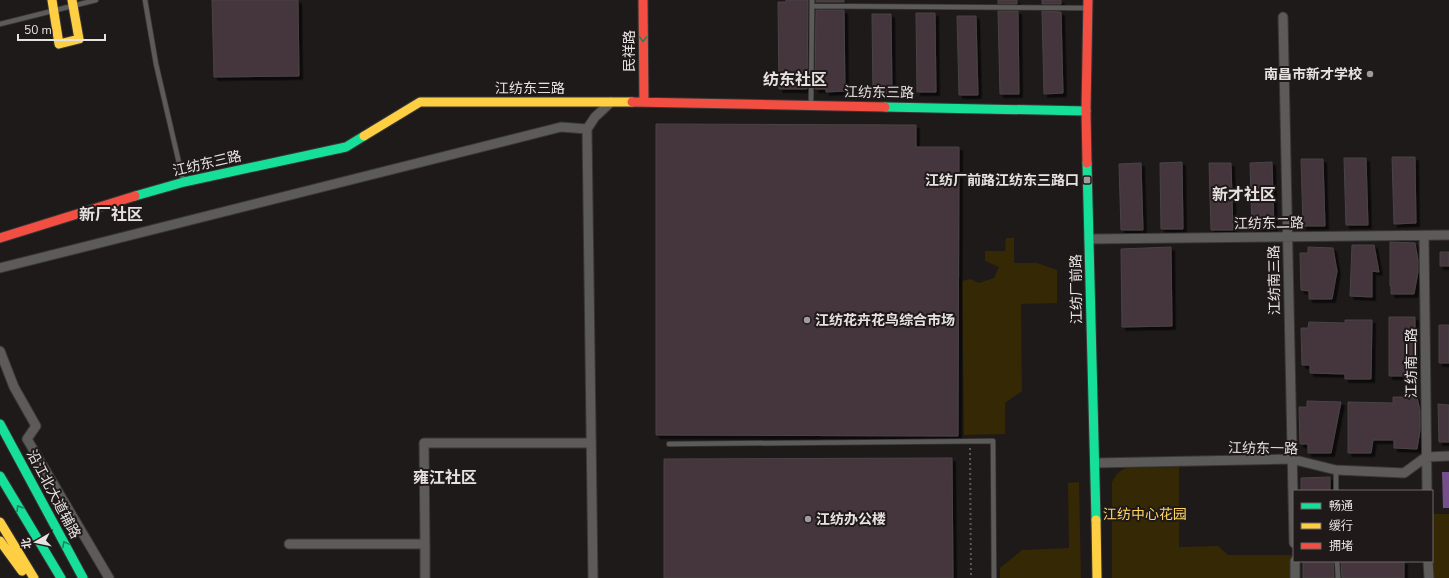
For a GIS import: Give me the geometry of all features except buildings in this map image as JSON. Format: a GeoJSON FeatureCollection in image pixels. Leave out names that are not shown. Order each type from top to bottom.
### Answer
{"type":"FeatureCollection","features":[{"type":"Feature","properties":{"kind":"main road"},"geometry":{"type":"LineString","coordinates":[[52,0],[59,44],[79,39],[73,2]]}},
{"type":"Feature","properties":{"kind":"main road","name":"民祥路"},"geometry":{"type":"LineString","coordinates":[[643,0],[648,102]]}},
{"type":"Feature","properties":{"kind":"main road","name":"民祥路"},"geometry":{"type":"LineString","coordinates":[[648,102],[651,0]]}},
{"type":"Feature","properties":{"kind":"main road","name":"江纺厂前路"},"geometry":{"type":"LineString","coordinates":[[1088,4],[1086,111],[1097,578]]}},
{"type":"Feature","properties":{"kind":"main road","name":"江纺东三路"},"geometry":{"type":"LineString","coordinates":[[0,238],[113,202],[184,182],[346,147],[420,102],[648,102],[1086,111]]}},
{"type":"Feature","properties":{"kind":"main road","name":"沿江北大道辅路"},"geometry":{"type":"LineString","coordinates":[[0,424],[84,578]]}},
{"type":"Feature","properties":{"kind":"main road"},"geometry":{"type":"LineString","coordinates":[[0,476],[61,578]]}},
{"type":"Feature","properties":{"kind":"main road"},"geometry":{"type":"LineString","coordinates":[[0,522],[34,578]]}},
{"type":"Feature","properties":{"kind":"main road"},"geometry":{"type":"LineString","coordinates":[[0,541],[27,578]]}},
{"type":"Feature","properties":{"kind":"street","name":"江纺南三路"},"geometry":{"type":"LineString","coordinates":[[1283,17],[1293,515]]}},
{"type":"Feature","properties":{"kind":"street"},"geometry":{"type":"LineString","coordinates":[[593,578],[587,129],[595,117],[611,102]]}},
{"type":"Feature","properties":{"kind":"street"},"geometry":{"type":"LineString","coordinates":[[0,268],[561,128],[587,129]]}},
{"type":"Feature","properties":{"kind":"street","name":"江纺东二路"},"geometry":{"type":"LineString","coordinates":[[1089,238],[1449,235]]}},
{"type":"Feature","properties":{"kind":"street","name":"江纺南二路"},"geometry":{"type":"LineString","coordinates":[[1424,236],[1427,490]]}},
{"type":"Feature","properties":{"kind":"street"},"geometry":{"type":"LineString","coordinates":[[0,352],[14,387],[36,426],[27,439],[109,578]]}},
{"type":"Feature","properties":{"kind":"street"},"geometry":{"type":"LineString","coordinates":[[425,578],[424,443],[591,442]]}},
{"type":"Feature","properties":{"kind":"street"},"geometry":{"type":"LineString","coordinates":[[1426,457],[1449,456]]}},
{"type":"Feature","properties":{"kind":"street","name":"江纺东一路"},"geometry":{"type":"LineString","coordinates":[[1095,463],[1291,459],[1336,470],[1404,473],[1426,457]]}},
{"type":"Feature","properties":{"kind":"street"},"geometry":{"type":"LineString","coordinates":[[289,544],[425,544]]}},
{"type":"Feature","properties":{"kind":"street"},"geometry":{"type":"LineString","coordinates":[[1295,562],[1295,578]]}},
{"type":"Feature","properties":{"kind":"street"},"geometry":{"type":"LineString","coordinates":[[1428,562],[1429,578]]}},
{"type":"Feature","properties":{"kind":"lane"},"geometry":{"type":"LineString","coordinates":[[0,24],[54,10],[73,2],[96,0]]}},
{"type":"Feature","properties":{"kind":"lane"},"geometry":{"type":"LineString","coordinates":[[145,0],[156,64],[184,182]]}},
{"type":"Feature","properties":{"kind":"lane"},"geometry":{"type":"LineString","coordinates":[[811,105],[812,0]]}},
{"type":"Feature","properties":{"kind":"lane"},"geometry":{"type":"LineString","coordinates":[[812,6],[1088,4]]}},
{"type":"Feature","properties":{"kind":"lane"},"geometry":{"type":"LineString","coordinates":[[669,444],[993,441],[994,578]]}},
{"type":"Feature","properties":{"kind":"lane"},"geometry":{"type":"LineString","coordinates":[[1336,470],[1336,490]]}},
{"type":"Feature","properties":{"kind":"lane"},"geometry":{"type":"LineString","coordinates":[[1337,562],[1338,578]]}},
{"type":"Feature","properties":{"kind":"path"},"geometry":{"type":"LineString","coordinates":[[970,441],[971,578]]}},
{"type":"Feature","properties":{"kind":"green space"},"geometry":{"type":"Polygon","coordinates":[[[1006,238],[1014,238],[1014,263],[1037,263],[1057,270],[1057,303],[1021,304],[1022,391],[1005,403],[1005,434],[964,435],[962,281],[970,279],[979,283],[994,278],[999,267],[985,261],[985,251],[1005,251],[1006,238]]]}},
{"type":"Feature","properties":{"kind":"green space","name":"江纺中心花园"},"geometry":{"type":"Polygon","coordinates":[[[1179,467],[1179,547],[1218,546],[1228,555],[1293,555],[1293,578],[1112,578],[1112,482],[1115,477],[1119,472],[1126,468],[1179,467]]]}},
{"type":"Feature","properties":{"kind":"green space"},"geometry":{"type":"Polygon","coordinates":[[[1079,482],[1081,578],[1000,578],[1000,568],[1022,550],[1069,548],[1068,483],[1079,482]]]}},
{"type":"Feature","properties":{"kind":"green space"},"geometry":{"type":"Polygon","coordinates":[[[1433,514],[1449,514],[1449,578],[1430,578],[1433,562],[1433,514]]]}},
{"type":"Feature","properties":{"kind":"shaded area"},"geometry":{"type":"Polygon","coordinates":[[[1442,472],[1449,472],[1449,508],[1443,508],[1442,472]]]}},
{"type":"Feature","properties":{"kind":"traffic: fast"},"geometry":{"type":"LineString","coordinates":[[885,107],[1086,111]]}},
{"type":"Feature","properties":{"kind":"traffic: fast"},"geometry":{"type":"LineString","coordinates":[[135,196],[184,182],[346,147],[364,136]]}},
{"type":"Feature","properties":{"kind":"traffic: fast"},"geometry":{"type":"LineString","coordinates":[[1087,163],[1096,520]]}},
{"type":"Feature","properties":{"kind":"traffic: fast"},"geometry":{"type":"LineString","coordinates":[[0,424],[83,578]]}},
{"type":"Feature","properties":{"kind":"traffic: fast"},"geometry":{"type":"LineString","coordinates":[[0,476],[61,578]]}},
{"type":"Feature","properties":{"kind":"traffic: slow"},"geometry":{"type":"LineString","coordinates":[[52,0],[59,44],[79,39],[72,0]]}},
{"type":"Feature","properties":{"kind":"traffic: slow"},"geometry":{"type":"LineString","coordinates":[[364,136],[420,102],[632,102]]}},
{"type":"Feature","properties":{"kind":"traffic: slow"},"geometry":{"type":"LineString","coordinates":[[1096,520],[1097,578]]}},
{"type":"Feature","properties":{"kind":"traffic: slow"},"geometry":{"type":"LineString","coordinates":[[0,522],[34,578]]}},
{"type":"Feature","properties":{"kind":"traffic: slow"},"geometry":{"type":"LineString","coordinates":[[0,541],[22,571]]}},
{"type":"Feature","properties":{"kind":"traffic: jam"},"geometry":{"type":"LineString","coordinates":[[643,0],[644,102]]}},
{"type":"Feature","properties":{"kind":"traffic: jam"},"geometry":{"type":"LineString","coordinates":[[1087,163],[1086,111],[1088,0]]}},
{"type":"Feature","properties":{"kind":"traffic: jam"},"geometry":{"type":"LineString","coordinates":[[632,102],[885,107]]}},
{"type":"Feature","properties":{"kind":"traffic: jam"},"geometry":{"type":"LineString","coordinates":[[0,238],[135,196]]}},
{"type":"Feature","properties":{"kind":"place","name":"南昌市新才学校"},"geometry":{"type":"Point","coordinates":[1370,74]}},
{"type":"Feature","properties":{"kind":"place","name":"江纺厂前路江纺东三路口"},"geometry":{"type":"Point","coordinates":[1087,180]}},
{"type":"Feature","properties":{"kind":"place","name":"江纺花卉花鸟综合市场"},"geometry":{"type":"Point","coordinates":[807,320]}},
{"type":"Feature","properties":{"kind":"place","name":"江纺办公楼"},"geometry":{"type":"Point","coordinates":[808,519]}},
{"type":"Feature","properties":{"kind":"district","name":"纺东社区"},"geometry":{"type":"Point","coordinates":[795,79]}},
{"type":"Feature","properties":{"kind":"district","name":"新才社区"},"geometry":{"type":"Point","coordinates":[1244,194]}},
{"type":"Feature","properties":{"kind":"district","name":"新厂社区"},"geometry":{"type":"Point","coordinates":[111,214]}},
{"type":"Feature","properties":{"kind":"district","name":"雍江社区"},"geometry":{"type":"Point","coordinates":[445,477]}}]}
